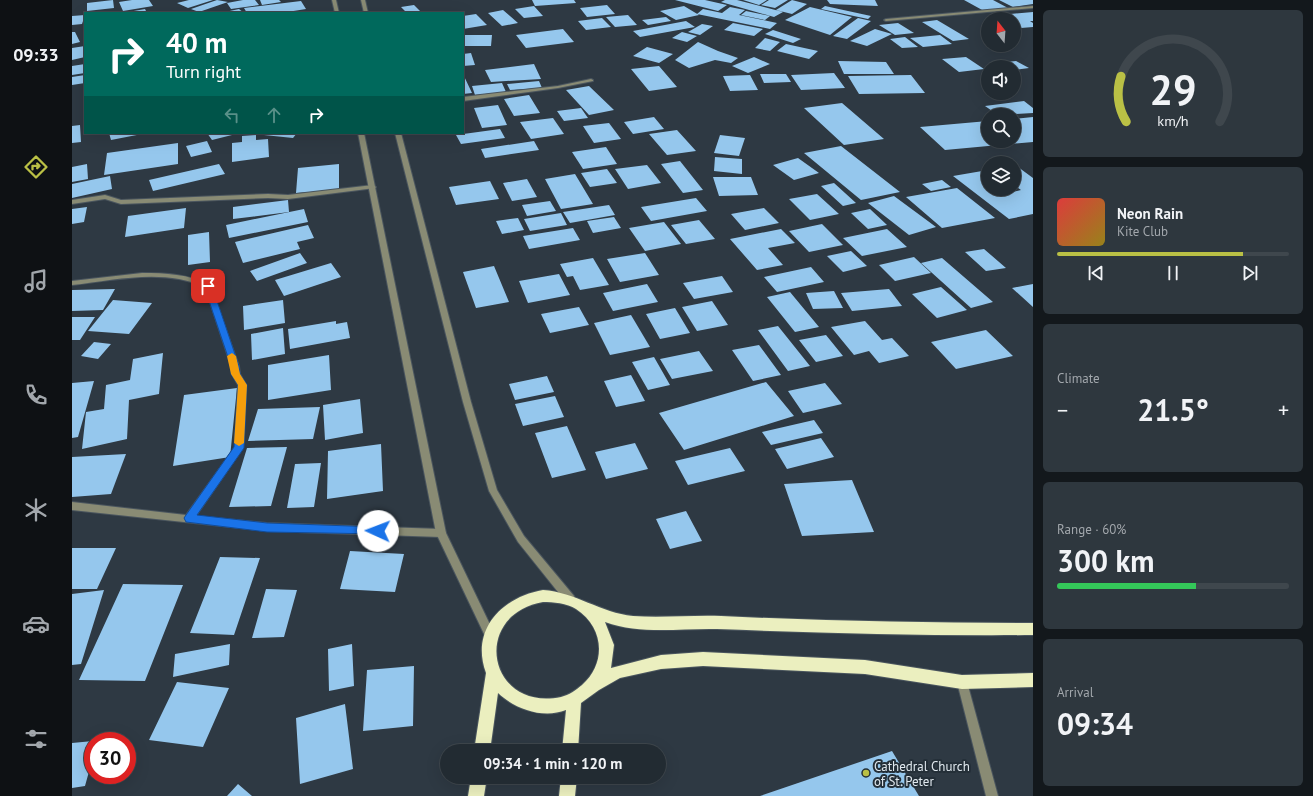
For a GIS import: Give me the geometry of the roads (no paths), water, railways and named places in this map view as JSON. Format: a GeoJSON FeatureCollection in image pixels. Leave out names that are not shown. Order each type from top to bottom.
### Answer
{"type":"FeatureCollection","features":[{"type":"Feature","properties":{"kind":"highway"},"geometry":{"type":"LineString","coordinates":[[1033,629],[917,630],[696,622],[649,623],[625,621],[576,602],[551,596],[531,598],[514,606],[499,618],[490,635],[488,654],[493,674],[503,689],[518,700],[536,705],[556,706],[574,700],[596,684],[618,672],[661,662],[704,659],[865,666],[962,682],[1033,680]]}},
{"type":"Feature","properties":{"kind":"highway"},"geometry":{"type":"LineString","coordinates":[[576,602],[598,621],[607,641],[606,664],[596,684]]}},
{"type":"Feature","properties":{"kind":"highway"},"geometry":{"type":"LineString","coordinates":[[483,744],[493,674]]}},
{"type":"Feature","properties":{"kind":"highway"},"geometry":{"type":"LineString","coordinates":[[571,744],[574,700]]}},
{"type":"Feature","properties":{"kind":"highway"},"geometry":{"type":"LineString","coordinates":[[476,796],[478,784]]}},
{"type":"Feature","properties":{"kind":"highway"},"geometry":{"type":"LineString","coordinates":[[567,796],[568,784]]}},
{"type":"Feature","properties":{"kind":"street"},"geometry":{"type":"LineString","coordinates":[[334,0],[337,12]]}},
{"type":"Feature","properties":{"kind":"street"},"geometry":{"type":"LineString","coordinates":[[363,0],[366,12]]}},
{"type":"Feature","properties":{"kind":"street"},"geometry":{"type":"LineString","coordinates":[[886,20],[1033,7]]}},
{"type":"Feature","properties":{"kind":"street"},"geometry":{"type":"LineString","coordinates":[[464,99],[552,88],[591,80]]}},
{"type":"Feature","properties":{"kind":"street"},"geometry":{"type":"LineString","coordinates":[[361,134],[442,533],[490,635]]}},
{"type":"Feature","properties":{"kind":"street"},"geometry":{"type":"LineString","coordinates":[[398,134],[467,402],[493,491],[521,539],[576,602]]}},
{"type":"Feature","properties":{"kind":"street"},"geometry":{"type":"LineString","coordinates":[[72,202],[105,197],[121,202],[268,196],[288,197],[373,187]]}},
{"type":"Feature","properties":{"kind":"street"},"geometry":{"type":"LineString","coordinates":[[72,283],[161,274],[194,278],[208,286],[235,366],[236,374],[242,385],[239,448],[189,518]]}},
{"type":"Feature","properties":{"kind":"street"},"geometry":{"type":"LineString","coordinates":[[72,506],[267,527],[442,533]]}},
{"type":"Feature","properties":{"kind":"street"},"geometry":{"type":"LineString","coordinates":[[962,682],[992,796]]}},
{"type":"Feature","properties":{"kind":"place","name":"Cathedral Church of St. Peter"},"geometry":{"type":"Point","coordinates":[866,773]}}]}
